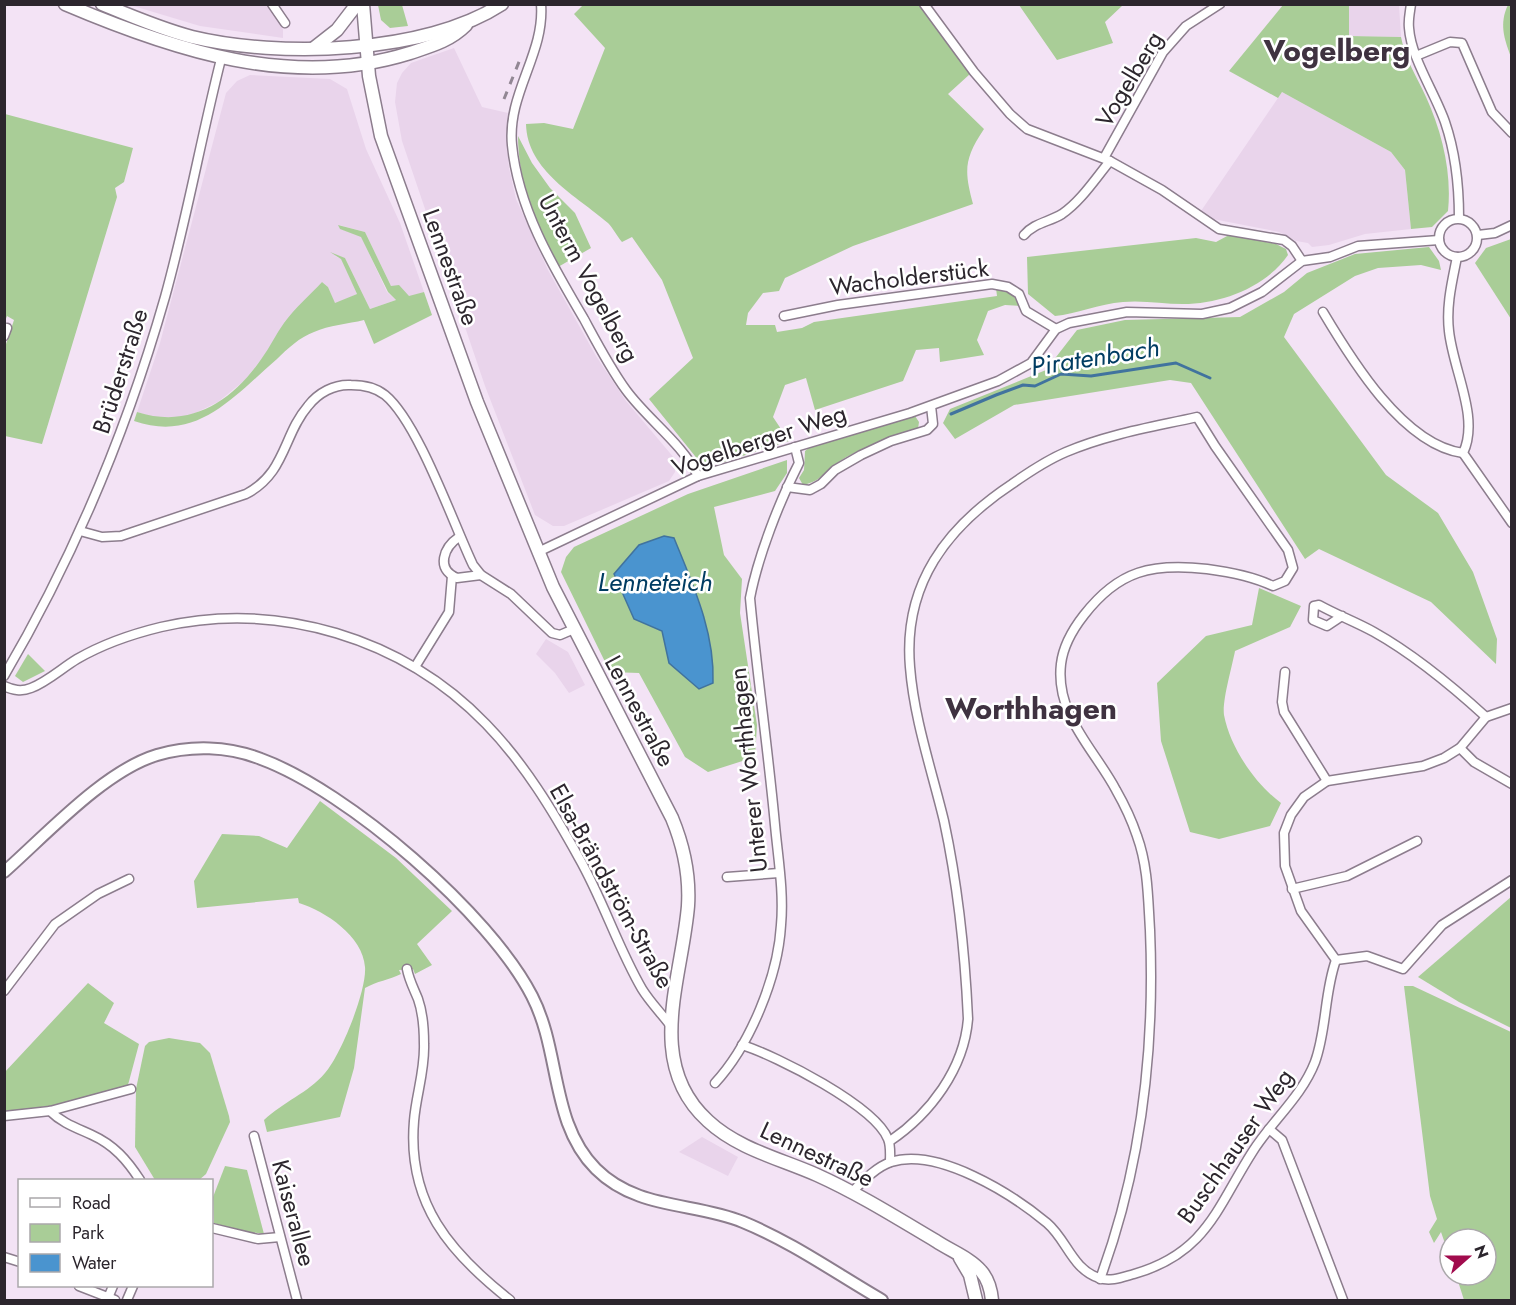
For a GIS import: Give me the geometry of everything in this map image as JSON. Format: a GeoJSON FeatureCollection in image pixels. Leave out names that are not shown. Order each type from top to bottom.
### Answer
{"type":"FeatureCollection","features":[{"type":"Feature","properties":{"kind":"main road"},"geometry":{"type":"LineString","coordinates":[[65,4],[154,40],[221,59],[273,66],[367,62],[393,58],[454,37],[465,25]]}},
{"type":"Feature","properties":{"kind":"main road"},"geometry":{"type":"LineString","coordinates":[[102,4],[172,31],[225,44],[287,50],[366,46],[465,25],[502,4]]}},
{"type":"Feature","properties":{"kind":"main road"},"geometry":{"type":"LineString","coordinates":[[313,49],[337,30],[357,4]]}},
{"type":"Feature","properties":{"kind":"main road","name":"Lennestraße"},"geometry":{"type":"LineString","coordinates":[[363,4],[367,62],[381,136],[477,402],[538,552],[574,629],[672,818],[684,847],[688,877],[688,906],[670,1025],[671,1048],[678,1077],[686,1094],[709,1122],[767,1156],[852,1192],[976,1267],[988,1281],[994,1300]]}},
{"type":"Feature","properties":{"kind":"main road"},"geometry":{"type":"LineString","coordinates":[[221,59],[225,44]]}},
{"type":"Feature","properties":{"kind":"main road","name":"Lennestraße"},"geometry":{"type":"LineString","coordinates":[[955,1253],[970,1275],[976,1300]]}},
{"type":"Feature","properties":{"kind":"street"},"geometry":{"type":"LineString","coordinates":[[272,4],[285,23]]}},
{"type":"Feature","properties":{"kind":"street","name":"Unterm Vogelberg"},"geometry":{"type":"LineString","coordinates":[[541,4],[543,25],[514,105],[512,142],[516,176],[544,246],[599,346],[626,390],[687,457],[698,476]]}},
{"type":"Feature","properties":{"kind":"street"},"geometry":{"type":"LineString","coordinates":[[924,4],[965,61],[1010,114],[1027,129],[1107,159],[1162,190],[1219,229],[1284,240],[1292,246],[1302,261]]}},
{"type":"Feature","properties":{"kind":"street","name":"Vogelberg"},"geometry":{"type":"LineString","coordinates":[[1024,235],[1030,229],[1060,216],[1071,207],[1107,159],[1163,52],[1186,26],[1220,4]]}},
{"type":"Feature","properties":{"kind":"street"},"geometry":{"type":"LineString","coordinates":[[1411,4],[1409,28],[1416,56],[1432,87],[1453,150],[1460,192],[1459,218]]}},
{"type":"Feature","properties":{"kind":"street"},"geometry":{"type":"LineString","coordinates":[[1416,56],[1450,42],[1462,43],[1492,112],[1512,133]]}},
{"type":"Feature","properties":{"kind":"street","name":"Brüderstraße"},"geometry":{"type":"LineString","coordinates":[[5,674],[44,606],[80,531],[111,457],[152,341],[189,203],[221,59]]}},
{"type":"Feature","properties":{"kind":"street"},"geometry":{"type":"LineString","coordinates":[[1459,218],[1469,221],[1478,235],[1472,252],[1456,257],[1444,251],[1439,240],[1439,233],[1447,222],[1459,218]]}},
{"type":"Feature","properties":{"kind":"street"},"geometry":{"type":"LineString","coordinates":[[1478,235],[1495,232],[1512,225]]}},
{"type":"Feature","properties":{"kind":"street"},"geometry":{"type":"LineString","coordinates":[[1056,329],[1069,323],[1126,312],[1202,314],[1230,308],[1262,292],[1302,261],[1330,257],[1358,246],[1439,240]]}},
{"type":"Feature","properties":{"kind":"street"},"geometry":{"type":"LineString","coordinates":[[1456,257],[1450,288],[1448,319],[1454,362],[1470,421],[1469,440],[1463,453]]}},
{"type":"Feature","properties":{"kind":"street","name":"Wacholderstück"},"geometry":{"type":"LineString","coordinates":[[784,316],[838,305],[992,284],[1008,287],[1019,294],[1026,311],[1056,329]]}},
{"type":"Feature","properties":{"kind":"street"},"geometry":{"type":"LineString","coordinates":[[1323,312],[1381,398],[1420,434],[1447,451],[1463,453],[1512,523]]}},
{"type":"Feature","properties":{"kind":"street","name":"Vogelberger Weg"},"geometry":{"type":"LineString","coordinates":[[538,552],[698,476],[931,406],[998,381],[1031,363],[1056,329]]}},
{"type":"Feature","properties":{"kind":"street"},"geometry":{"type":"LineString","coordinates":[[80,531],[102,537],[121,536],[254,490],[279,462],[307,407],[328,390],[348,385],[375,389],[395,405],[413,432],[459,537],[481,576],[511,594],[552,633],[560,635],[574,629]]}},
{"type":"Feature","properties":{"kind":"street","name":"Vogelberger Weg"},"geometry":{"type":"LineString","coordinates":[[787,487],[810,490],[821,484],[835,470],[861,455],[891,441],[927,429],[933,424],[931,406]]}},
{"type":"Feature","properties":{"kind":"street"},"geometry":{"type":"LineString","coordinates":[[852,1192],[876,1170],[890,1162],[922,1161],[943,1164],[974,1176],[1048,1224],[1072,1258],[1083,1269],[1100,1279],[1125,1194],[1140,1126],[1149,1038],[1151,952],[1148,883],[1137,835],[1116,789],[1088,750],[1073,723],[1062,694],[1060,664],[1068,640],[1094,603],[1120,580],[1135,573],[1152,568],[1180,566],[1236,573],[1273,586],[1285,581],[1293,562],[1197,417],[1134,430],[1066,452],[1037,467],[956,527],[937,551],[917,594],[909,664],[913,692],[944,824],[956,893],[967,1000],[966,1039],[959,1061],[929,1106],[903,1132],[890,1141]]}},
{"type":"Feature","properties":{"kind":"street","name":"Unterer Worthhagen"},"geometry":{"type":"LineString","coordinates":[[715,1083],[742,1046],[762,1001],[776,958],[781,926],[779,873],[750,598],[755,572],[787,487],[799,463],[795,447]]}},
{"type":"Feature","properties":{"kind":"street"},"geometry":{"type":"LineString","coordinates":[[459,537],[448,546],[443,559],[446,570],[452,576],[462,579],[481,576]]}},
{"type":"Feature","properties":{"kind":"street"},"geometry":{"type":"LineString","coordinates":[[415,667],[449,612],[452,576]]}},
{"type":"Feature","properties":{"kind":"street"},"geometry":{"type":"LineString","coordinates":[[1342,616],[1372,631],[1422,663],[1486,717]]}},
{"type":"Feature","properties":{"kind":"street","name":"Elsa-Brändström-Straße"},"geometry":{"type":"LineString","coordinates":[[4,686],[15,690],[32,688],[76,660],[129,636],[173,624],[216,619],[253,618],[308,625],[370,644],[415,667],[466,704],[517,760],[580,858],[642,988],[670,1025]]}},
{"type":"Feature","properties":{"kind":"street"},"geometry":{"type":"LineString","coordinates":[[1285,672],[1282,702],[1284,712],[1327,781]]}},
{"type":"Feature","properties":{"kind":"street"},"geometry":{"type":"LineString","coordinates":[[1512,708],[1486,717],[1460,748],[1433,764],[1327,781],[1304,797],[1291,814],[1284,832],[1285,866],[1292,889],[1311,930],[1336,960],[1367,956],[1403,969],[1442,925],[1512,880]]}},
{"type":"Feature","properties":{"kind":"street"},"geometry":{"type":"LineString","coordinates":[[4,873],[106,782],[144,759],[180,749],[205,748],[242,753],[291,771],[331,796],[402,851],[464,907],[521,975],[546,1028],[570,1132],[582,1153],[600,1174],[615,1185],[641,1198],[728,1217],[750,1225],[882,1300]]}},
{"type":"Feature","properties":{"kind":"street"},"geometry":{"type":"LineString","coordinates":[[1460,748],[1474,762],[1512,784]]}},
{"type":"Feature","properties":{"kind":"street"},"geometry":{"type":"LineString","coordinates":[[1292,889],[1347,876],[1417,840]]}},
{"type":"Feature","properties":{"kind":"street"},"geometry":{"type":"LineString","coordinates":[[727,877],[779,873]]}},
{"type":"Feature","properties":{"kind":"street"},"geometry":{"type":"LineString","coordinates":[[4,991],[55,924],[98,894],[129,879]]}},
{"type":"Feature","properties":{"kind":"street","name":"Buschhauser Weg"},"geometry":{"type":"LineString","coordinates":[[1100,1279],[1119,1278],[1170,1260],[1190,1245],[1216,1216],[1253,1151],[1303,1086],[1315,1063],[1322,1035],[1328,980],[1336,960]]}},
{"type":"Feature","properties":{"kind":"street"},"geometry":{"type":"LineString","coordinates":[[408,969],[423,1024],[424,1056],[414,1131],[415,1164],[422,1194],[448,1243],[470,1268],[510,1300]]}},
{"type":"Feature","properties":{"kind":"street"},"geometry":{"type":"LineString","coordinates":[[742,1046],[768,1053],[824,1082],[882,1128],[890,1141],[890,1162]]}},
{"type":"Feature","properties":{"kind":"street"},"geometry":{"type":"LineString","coordinates":[[4,1116],[50,1111],[131,1089]]}},
{"type":"Feature","properties":{"kind":"street"},"geometry":{"type":"LineString","coordinates":[[50,1111],[57,1118],[120,1152],[139,1179]]}},
{"type":"Feature","properties":{"kind":"street"},"geometry":{"type":"LineString","coordinates":[[1269,1129],[1282,1140],[1343,1300]]}},
{"type":"Feature","properties":{"kind":"street","name":"Kaiserallee"},"geometry":{"type":"LineString","coordinates":[[254,1136],[297,1300]]}},
{"type":"Feature","properties":{"kind":"street"},"geometry":{"type":"LineString","coordinates":[[213,1228],[258,1239],[280,1237]]}},
{"type":"Feature","properties":{"kind":"street"},"geometry":{"type":"LineString","coordinates":[[82,1287],[112,1299]]}},
{"type":"Feature","properties":{"kind":"shaded area"},"geometry":{"type":"Polygon","coordinates":[[[130,5],[267,5],[283,29],[283,38],[200,26],[130,5]]]}},
{"type":"Feature","properties":{"kind":"shaded area"},"geometry":{"type":"Polygon","coordinates":[[[1349,5],[1399,5],[1401,37],[1349,36],[1349,5]]]}},
{"type":"Feature","properties":{"kind":"shaded area"},"geometry":{"type":"Polygon","coordinates":[[[454,48],[482,107],[508,113],[506,132],[509,168],[516,199],[548,270],[596,356],[626,401],[675,459],[675,472],[669,481],[564,526],[553,526],[535,515],[485,386],[402,141],[395,102],[397,83],[402,73],[411,63],[454,48]]]}},
{"type":"Feature","properties":{"kind":"shaded area"},"geometry":{"type":"Polygon","coordinates":[[[250,75],[330,79],[347,89],[366,149],[400,223],[424,292],[409,297],[391,286],[365,232],[339,225],[341,229],[361,236],[387,292],[396,300],[370,309],[345,258],[332,256],[341,258],[357,294],[335,304],[328,287],[322,282],[245,380],[218,402],[185,418],[155,418],[137,412],[160,343],[226,93],[237,81],[250,75]]]}},
{"type":"Feature","properties":{"kind":"shaded area"},"geometry":{"type":"Polygon","coordinates":[[[1282,92],[1391,152],[1405,170],[1411,229],[1365,234],[1329,245],[1312,247],[1308,243],[1296,241],[1279,232],[1213,219],[1201,211],[1282,92]]]}},
{"type":"Feature","properties":{"kind":"shaded area"},"geometry":{"type":"Polygon","coordinates":[[[546,639],[568,652],[585,685],[569,693],[555,673],[536,654],[546,639]]]}},
{"type":"Feature","properties":{"kind":"shaded area"},"geometry":{"type":"Polygon","coordinates":[[[702,1137],[738,1157],[728,1176],[679,1152],[702,1137]]]}},
{"type":"Feature","properties":{"kind":"green space"},"geometry":{"type":"Polygon","coordinates":[[[378,5],[402,5],[408,26],[390,28],[381,20],[378,5]]]}},
{"type":"Feature","properties":{"kind":"green space"},"geometry":{"type":"Polygon","coordinates":[[[583,5],[919,5],[970,74],[948,94],[984,129],[969,157],[967,173],[973,204],[853,246],[785,278],[779,291],[763,293],[748,313],[746,325],[775,325],[777,332],[802,328],[814,322],[997,296],[996,288],[1011,294],[1020,306],[1005,305],[988,311],[977,340],[984,355],[940,362],[939,348],[916,350],[903,381],[815,410],[806,378],[785,385],[773,417],[789,441],[718,464],[699,461],[649,399],[693,358],[662,280],[632,237],[622,242],[608,223],[544,169],[529,141],[526,124],[544,123],[573,129],[605,48],[574,14],[583,5]]]}},
{"type":"Feature","properties":{"kind":"green space"},"geometry":{"type":"Polygon","coordinates":[[[1019,5],[1123,5],[1105,22],[1113,43],[1057,60],[1019,5]]]}},
{"type":"Feature","properties":{"kind":"green space"},"geometry":{"type":"Polygon","coordinates":[[[1283,5],[1349,5],[1349,36],[1401,37],[1408,60],[1437,124],[1447,167],[1448,211],[1432,227],[1411,229],[1405,170],[1391,152],[1282,92],[1278,98],[1229,71],[1283,5]]]}},
{"type":"Feature","properties":{"kind":"green space"},"geometry":{"type":"Polygon","coordinates":[[[1508,5],[1511,5],[1511,57],[1504,31],[1504,18],[1508,5]]]}},
{"type":"Feature","properties":{"kind":"green space"},"geometry":{"type":"Polygon","coordinates":[[[5,114],[133,148],[124,182],[115,188],[117,197],[42,444],[5,436],[5,347],[14,320],[7,316],[5,321],[5,114]]]}},
{"type":"Feature","properties":{"kind":"green space"},"geometry":{"type":"Polygon","coordinates":[[[518,136],[532,163],[550,188],[575,213],[591,248],[558,267],[542,237],[529,204],[521,170],[518,136]]]}},
{"type":"Feature","properties":{"kind":"green space"},"geometry":{"type":"Polygon","coordinates":[[[338,225],[365,232],[391,286],[399,285],[409,296],[424,292],[432,315],[374,344],[364,320],[320,330],[289,347],[229,401],[195,421],[177,426],[156,426],[134,421],[137,412],[175,417],[208,408],[223,399],[250,374],[288,317],[322,282],[328,287],[335,303],[357,294],[341,259],[330,252],[345,258],[370,309],[396,300],[388,292],[361,237],[340,229],[338,225]]]}},
{"type":"Feature","properties":{"kind":"green space"},"geometry":{"type":"Polygon","coordinates":[[[1229,235],[1276,244],[1286,249],[1288,255],[1268,276],[1255,285],[1242,292],[1212,301],[1183,304],[1123,302],[1055,316],[1028,294],[1027,257],[1196,238],[1216,242],[1229,235]]]}},
{"type":"Feature","properties":{"kind":"green space"},"geometry":{"type":"Polygon","coordinates":[[[1511,239],[1511,319],[1475,263],[1486,248],[1511,239]]]}},
{"type":"Feature","properties":{"kind":"green space"},"geometry":{"type":"Polygon","coordinates":[[[1429,247],[1439,261],[1441,270],[1421,265],[1378,268],[1355,276],[1294,314],[1284,337],[1386,475],[1438,513],[1473,572],[1497,639],[1496,664],[1431,602],[1319,549],[1305,559],[1191,383],[1170,380],[1014,405],[955,439],[943,423],[950,409],[1046,370],[1077,330],[1125,320],[1240,317],[1284,292],[1307,273],[1355,254],[1429,247]]]}},
{"type":"Feature","properties":{"kind":"green space"},"geometry":{"type":"Polygon","coordinates":[[[915,416],[919,422],[918,429],[856,452],[837,463],[818,479],[803,485],[799,478],[804,470],[805,451],[814,444],[915,416]]]}},
{"type":"Feature","properties":{"kind":"green space"},"geometry":{"type":"Polygon","coordinates":[[[787,460],[787,473],[775,491],[714,507],[724,555],[742,579],[740,613],[757,725],[755,757],[708,772],[685,757],[639,673],[610,672],[561,572],[566,557],[574,547],[688,494],[787,460]]]}},
{"type":"Feature","properties":{"kind":"green space"},"geometry":{"type":"Polygon","coordinates":[[[1259,588],[1301,606],[1290,627],[1235,651],[1224,715],[1232,740],[1245,764],[1262,786],[1281,803],[1270,826],[1219,839],[1190,832],[1161,741],[1157,683],[1206,636],[1252,625],[1259,588]]]}},
{"type":"Feature","properties":{"kind":"green space"},"geometry":{"type":"Polygon","coordinates":[[[28,654],[45,671],[23,682],[15,676],[28,654]]]}},
{"type":"Feature","properties":{"kind":"green space"},"geometry":{"type":"Polygon","coordinates":[[[320,801],[396,858],[452,911],[417,944],[432,965],[415,974],[413,969],[399,970],[401,974],[365,988],[354,1068],[340,1117],[267,1132],[264,1120],[318,1080],[338,1052],[352,1022],[362,991],[365,977],[363,956],[358,945],[341,926],[320,912],[299,903],[298,898],[197,908],[194,881],[222,834],[259,836],[287,848],[320,801]]]}},
{"type":"Feature","properties":{"kind":"green space"},"geometry":{"type":"Polygon","coordinates":[[[1511,897],[1511,1028],[1459,1002],[1418,977],[1511,897]]]}},
{"type":"Feature","properties":{"kind":"green space"},"geometry":{"type":"Polygon","coordinates":[[[88,983],[114,1003],[104,1023],[139,1044],[128,1085],[56,1105],[5,1112],[4,1073],[88,983]]]}},
{"type":"Feature","properties":{"kind":"green space"},"geometry":{"type":"Polygon","coordinates":[[[1404,986],[1413,986],[1511,1032],[1511,1300],[1464,1300],[1460,1287],[1498,1287],[1498,1227],[1438,1227],[1438,1237],[1434,1243],[1429,1232],[1437,1219],[1430,1196],[1404,986]]]}},
{"type":"Feature","properties":{"kind":"green space"},"geometry":{"type":"Polygon","coordinates":[[[169,1038],[200,1043],[210,1053],[230,1122],[206,1174],[200,1179],[154,1179],[135,1147],[136,1089],[145,1046],[149,1042],[169,1038]]]}},
{"type":"Feature","properties":{"kind":"green space"},"geometry":{"type":"Polygon","coordinates":[[[225,1166],[247,1170],[264,1234],[235,1230],[214,1223],[213,1197],[225,1166]]]}},
{"type":"Feature","properties":{"kind":"water","name":"Lenneteich"},"geometry":{"type":"Polygon","coordinates":[[[664,536],[674,538],[707,627],[713,664],[713,683],[699,689],[669,663],[662,631],[634,619],[614,574],[639,545],[664,536]]]}},
{"type":"Feature","properties":{"kind":"waterway","name":"Piratenbach"},"geometry":{"type":"LineString","coordinates":[[951,414],[1023,385],[1035,386],[1061,374],[1091,376],[1176,363],[1210,378]]}},
{"type":"Feature","properties":{"kind":"railway"},"geometry":{"type":"LineString","coordinates":[[504,99],[521,57]]}},
{"type":"Feature","properties":{"kind":"district","name":"Vogelberg"},"geometry":{"type":"Point","coordinates":[1337,50]}},
{"type":"Feature","properties":{"kind":"district","name":"Worthhagen"},"geometry":{"type":"Point","coordinates":[1031,708]}}]}
